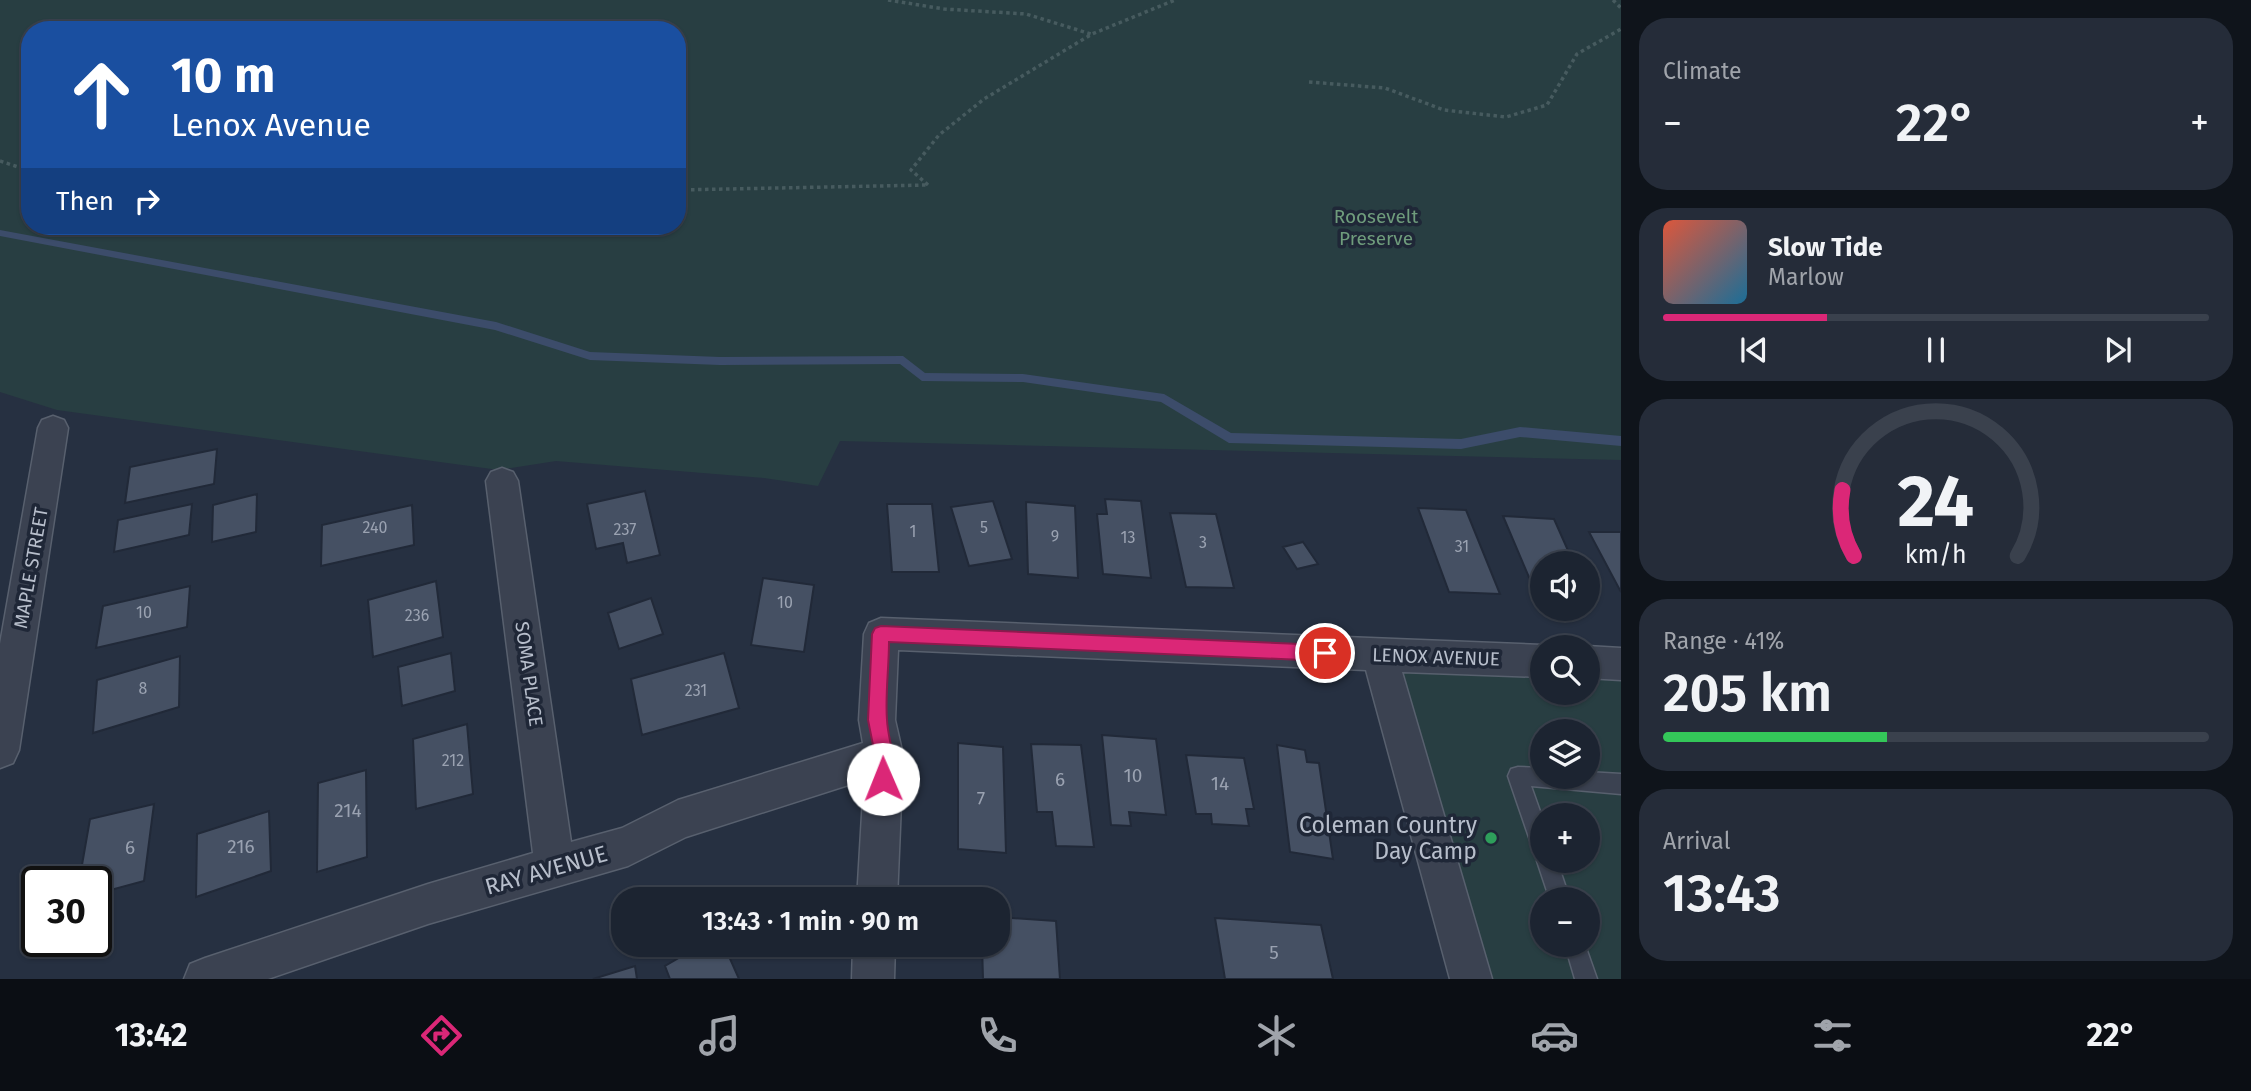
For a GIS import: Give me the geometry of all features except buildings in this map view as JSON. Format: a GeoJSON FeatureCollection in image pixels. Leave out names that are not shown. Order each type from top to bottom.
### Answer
{"type":"FeatureCollection","features":[{"type":"Feature","properties":{"kind":"street","name":"MAPLE STREET"},"geometry":{"type":"LineString","coordinates":[[0,750],[53,428]]}},
{"type":"Feature","properties":{"kind":"street","name":"SOMA PLACE"},"geometry":{"type":"LineString","coordinates":[[502,481],[555,867]]}},
{"type":"Feature","properties":{"kind":"street","name":"LENOX AVENUE"},"geometry":{"type":"LineString","coordinates":[[884,755],[877,720],[881,634],[1530,661]]}},
{"type":"Feature","properties":{"kind":"street"},"geometry":{"type":"LineString","coordinates":[[1380,655],[1471,979]]}},
{"type":"Feature","properties":{"kind":"street"},"geometry":{"type":"LineString","coordinates":[[1600,663],[1621,664]]}},
{"type":"Feature","properties":{"kind":"street","name":"RAY AVENUE"},"geometry":{"type":"LineString","coordinates":[[205,979],[428,904],[628,846],[678,820],[884,755]]}},
{"type":"Feature","properties":{"kind":"street"},"geometry":{"type":"LineString","coordinates":[[878,887],[884,755]]}},
{"type":"Feature","properties":{"kind":"street"},"geometry":{"type":"LineString","coordinates":[[873,979],[874,957]]}},
{"type":"Feature","properties":{"kind":"lane"},"geometry":{"type":"LineString","coordinates":[[1530,811],[1518,776],[1621,784]]}},
{"type":"Feature","properties":{"kind":"lane"},"geometry":{"type":"LineString","coordinates":[[1579,957],[1586,979]]}},
{"type":"Feature","properties":{"kind":"path"},"geometry":{"type":"LineString","coordinates":[[888,0],[944,9],[1026,14],[1092,34]]}},
{"type":"Feature","properties":{"kind":"path"},"geometry":{"type":"LineString","coordinates":[[686,190],[929,185],[911,170],[939,135],[984,99],[1092,34],[1175,0]]}},
{"type":"Feature","properties":{"kind":"path"},"geometry":{"type":"LineString","coordinates":[[1613,0],[1621,8]]}},
{"type":"Feature","properties":{"kind":"path"},"geometry":{"type":"LineString","coordinates":[[1309,82],[1385,88],[1444,110],[1506,117],[1547,105],[1577,54],[1621,29]]}},
{"type":"Feature","properties":{"kind":"path"},"geometry":{"type":"LineString","coordinates":[[0,161],[21,168]]}},
{"type":"Feature","properties":{"kind":"green space","name":"Roosevelt Preserve"},"geometry":{"type":"Polygon","coordinates":[[[0,0],[1621,0],[1621,460],[840,441],[818,486],[764,478],[556,461],[499,470],[57,410],[0,392],[0,0]]]}},
{"type":"Feature","properties":{"kind":"green space","name":"Coleman Country Day Camp"},"geometry":{"type":"Polygon","coordinates":[[[1391,666],[1530,671],[1530,705],[1600,705],[1600,672],[1621,673],[1621,979],[1480,979],[1391,666]]]}},
{"type":"Feature","properties":{"kind":"waterway"},"geometry":{"type":"LineString","coordinates":[[0,233],[496,326],[590,356],[720,361],[903,360],[922,377],[1023,378],[1164,398],[1229,438],[1461,444],[1520,432],[1621,441]]}},
{"type":"Feature","properties":{"kind":"place","name":"Coleman Country Day Camp"},"geometry":{"type":"Point","coordinates":[1491,838]}},
{"type":"Feature","properties":{"kind":"route"},"geometry":{"type":"LineString","coordinates":[[883,779],[884,755],[877,720],[881,634],[1325,653]]}}]}
